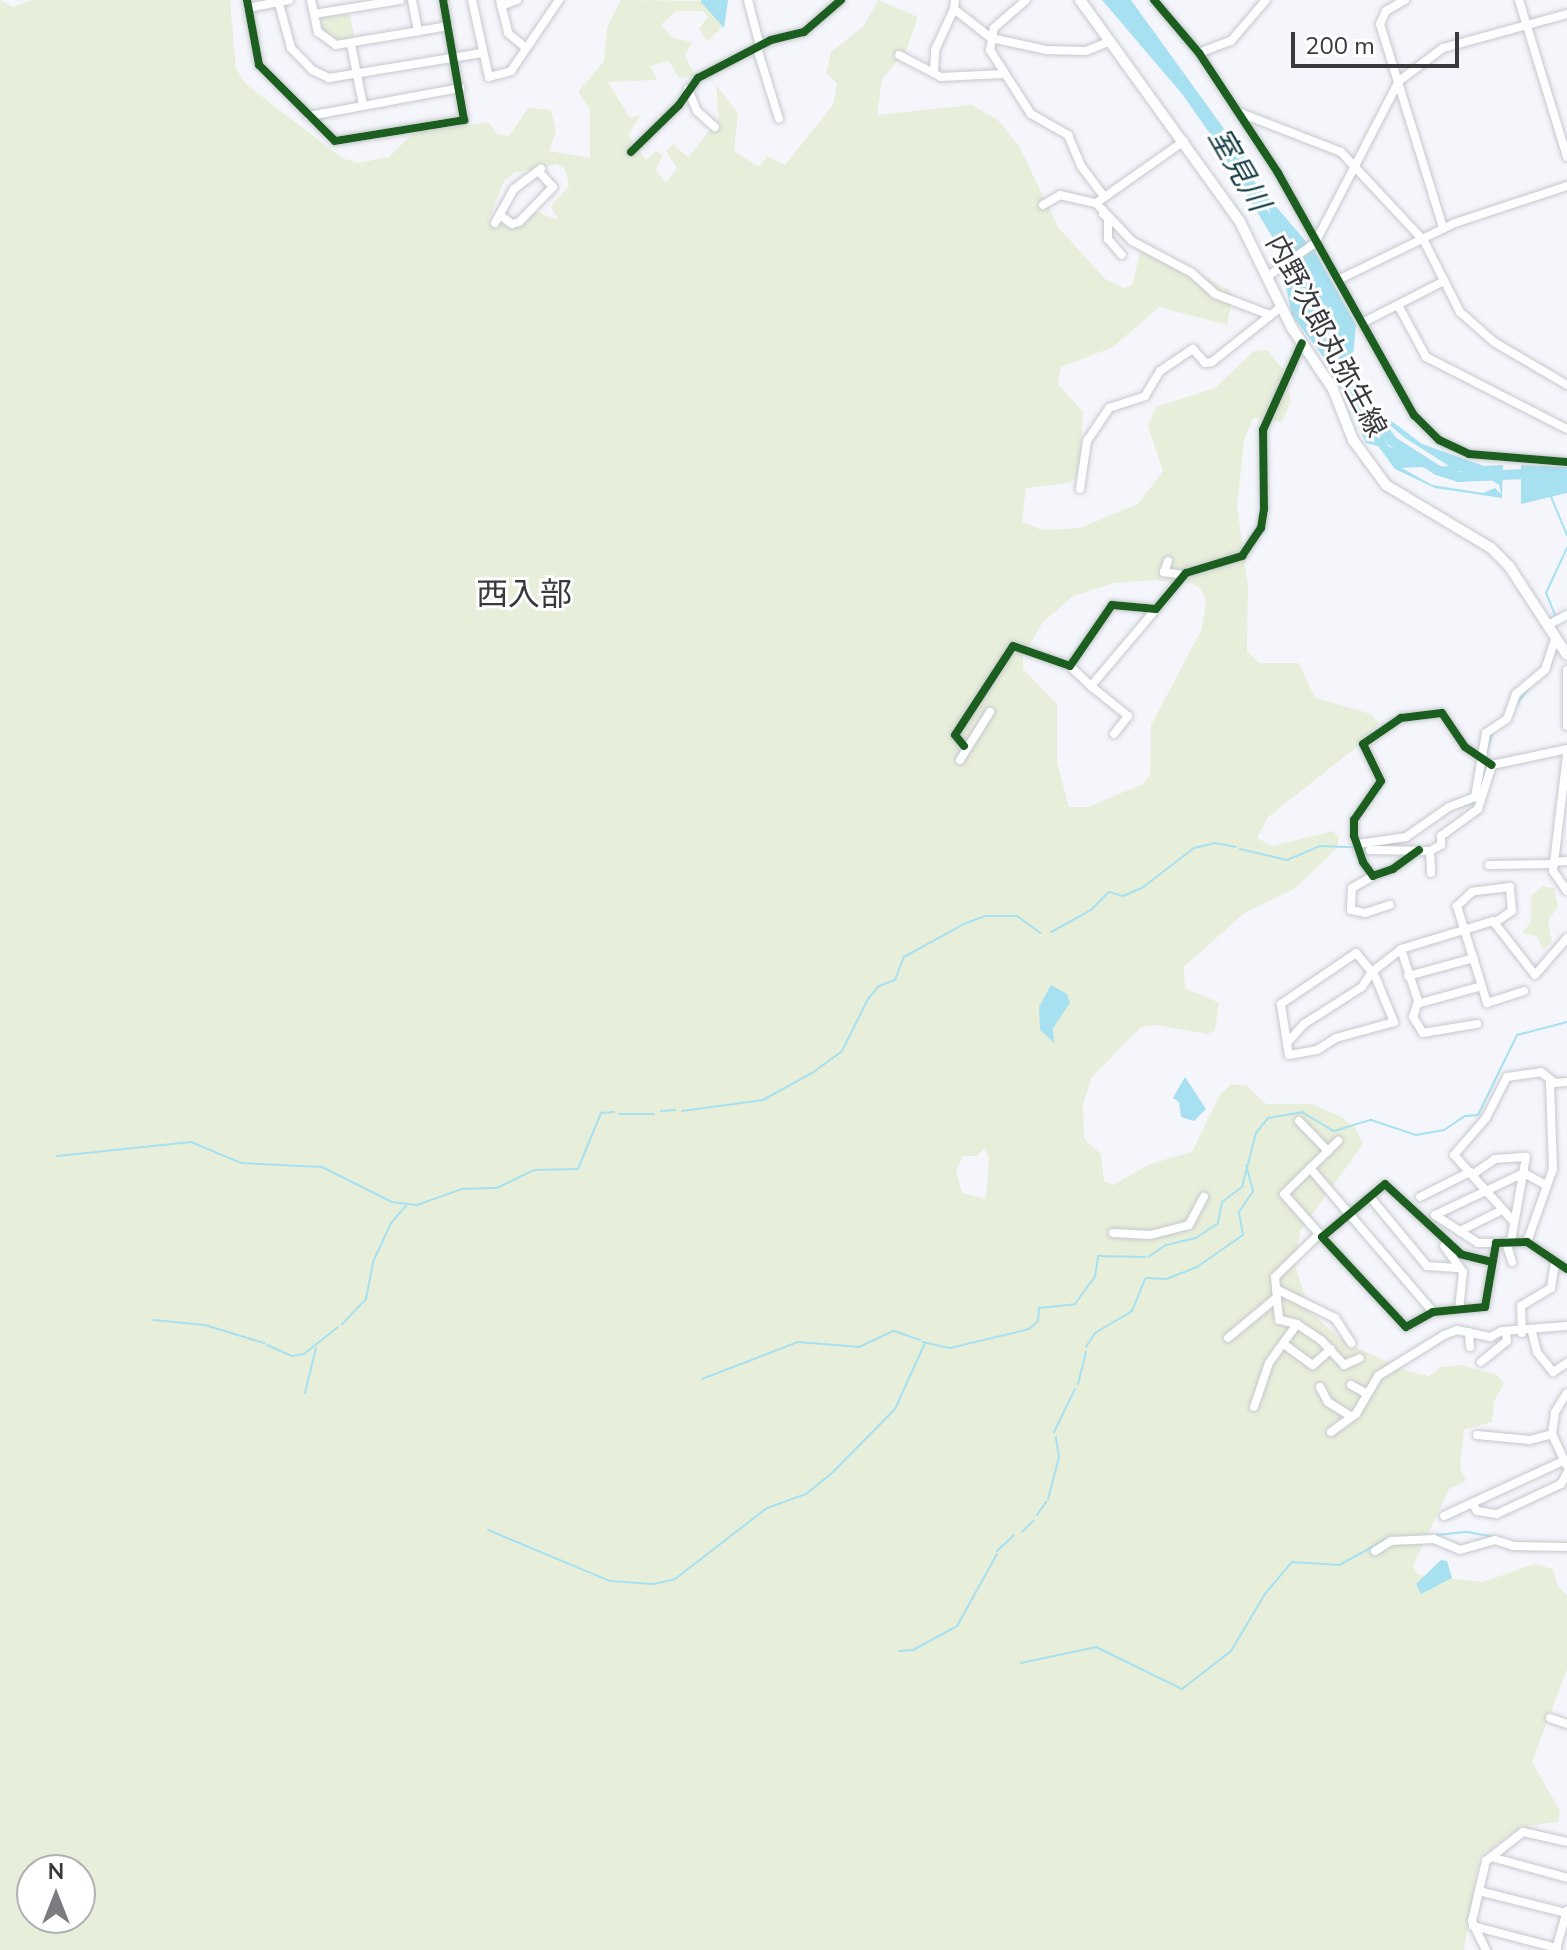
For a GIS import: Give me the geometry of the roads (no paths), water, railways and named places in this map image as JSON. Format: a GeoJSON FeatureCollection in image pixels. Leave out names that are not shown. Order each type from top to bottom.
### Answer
{"type":"FeatureCollection","features":[{"type":"Feature","properties":{"kind":"main road","name":"内野次郎丸弥生線"},"geometry":{"type":"LineString","coordinates":[[1080,0],[1240,222],[1270,275],[1281,307],[1333,389],[1353,440],[1386,485],[1491,548],[1557,620],[1556,637],[1567,655]]}},
{"type":"Feature","properties":{"kind":"street"},"geometry":{"type":"LineString","coordinates":[[289,0],[248,4],[259,65],[335,141],[464,120],[443,0]]}},
{"type":"Feature","properties":{"kind":"street"},"geometry":{"type":"LineString","coordinates":[[311,0],[326,41],[351,44],[448,26]]}},
{"type":"Feature","properties":{"kind":"street"},"geometry":{"type":"LineString","coordinates":[[314,14],[400,0]]}},
{"type":"Feature","properties":{"kind":"street"},"geometry":{"type":"LineString","coordinates":[[412,0],[418,31]]}},
{"type":"Feature","properties":{"kind":"street"},"geometry":{"type":"LineString","coordinates":[[472,0],[485,75],[509,73],[559,0]]}},
{"type":"Feature","properties":{"kind":"street"},"geometry":{"type":"LineString","coordinates":[[517,0],[501,3],[508,33],[526,48]]}},
{"type":"Feature","properties":{"kind":"street"},"geometry":{"type":"LineString","coordinates":[[748,0],[779,119]]}},
{"type":"Feature","properties":{"kind":"street"},"geometry":{"type":"LineString","coordinates":[[631,152],[679,105],[688,89],[709,71],[758,47],[804,32],[841,0]]}},
{"type":"Feature","properties":{"kind":"street"},"geometry":{"type":"LineString","coordinates":[[991,38],[1026,0]]}},
{"type":"Feature","properties":{"kind":"street"},"geometry":{"type":"LineString","coordinates":[[1154,0],[1199,53],[1238,112],[1364,322],[1414,415],[1439,440],[1490,459],[1567,462]]}},
{"type":"Feature","properties":{"kind":"street"},"geometry":{"type":"LineString","coordinates":[[1199,53],[1238,35],[1266,0]]}},
{"type":"Feature","properties":{"kind":"street"},"geometry":{"type":"LineString","coordinates":[[1405,0],[1386,11],[1380,24],[1443,228]]}},
{"type":"Feature","properties":{"kind":"street"},"geometry":{"type":"LineString","coordinates":[[1519,0],[1567,157]]}},
{"type":"Feature","properties":{"kind":"street"},"geometry":{"type":"LineString","coordinates":[[278,1],[289,45],[309,67],[329,78],[357,76],[482,53]]}},
{"type":"Feature","properties":{"kind":"street"},"geometry":{"type":"LineString","coordinates":[[934,72],[935,50],[955,4],[991,38],[1002,74],[1041,122],[1068,135],[1081,166],[1104,197]]}},
{"type":"Feature","properties":{"kind":"street"},"geometry":{"type":"LineString","coordinates":[[1270,275],[1316,241],[1399,81],[1443,48],[1567,14]]}},
{"type":"Feature","properties":{"kind":"street"},"geometry":{"type":"LineString","coordinates":[[991,38],[1046,50],[1086,51],[1111,41]]}},
{"type":"Feature","properties":{"kind":"street"},"geometry":{"type":"LineString","coordinates":[[351,44],[363,105]]}},
{"type":"Feature","properties":{"kind":"street"},"geometry":{"type":"LineString","coordinates":[[899,55],[941,77],[1002,74]]}},
{"type":"Feature","properties":{"kind":"street"},"geometry":{"type":"LineString","coordinates":[[309,116],[460,88]]}},
{"type":"Feature","properties":{"kind":"street"},"geometry":{"type":"LineString","coordinates":[[688,89],[697,111],[715,127]]}},
{"type":"Feature","properties":{"kind":"street"},"geometry":{"type":"LineString","coordinates":[[1238,112],[1341,152],[1424,241],[1456,306],[1472,324],[1567,385]]}},
{"type":"Feature","properties":{"kind":"street"},"geometry":{"type":"LineString","coordinates":[[1555,119],[1567,119]]}},
{"type":"Feature","properties":{"kind":"street"},"geometry":{"type":"LineString","coordinates":[[1094,205],[1184,141]]}},
{"type":"Feature","properties":{"kind":"street"},"geometry":{"type":"LineString","coordinates":[[541,171],[553,187],[519,222],[512,224],[498,219],[514,189],[541,171]]}},
{"type":"Feature","properties":{"kind":"street"},"geometry":{"type":"LineString","coordinates":[[1338,280],[1424,241],[1443,228],[1567,186]]}},
{"type":"Feature","properties":{"kind":"street"},"geometry":{"type":"LineString","coordinates":[[1043,205],[1062,195],[1094,205],[1108,218],[1108,239],[1122,255]]}},
{"type":"Feature","properties":{"kind":"street"},"geometry":{"type":"LineString","coordinates":[[1094,205],[1132,241],[1192,273],[1215,294],[1267,314]]}},
{"type":"Feature","properties":{"kind":"street"},"geometry":{"type":"LineString","coordinates":[[1364,322],[1444,281]]}},
{"type":"Feature","properties":{"kind":"street"},"geometry":{"type":"LineString","coordinates":[[1398,305],[1426,357],[1567,429]]}},
{"type":"Feature","properties":{"kind":"street"},"geometry":{"type":"LineString","coordinates":[[1080,489],[1087,441],[1109,408],[1145,396],[1160,371],[1193,349],[1205,363],[1212,362],[1267,314],[1281,307]]}},
{"type":"Feature","properties":{"kind":"street"},"geometry":{"type":"LineString","coordinates":[[1168,561],[1164,572],[1184,575],[1242,556],[1261,528],[1263,430],[1302,343]]}},
{"type":"Feature","properties":{"kind":"street"},"geometry":{"type":"LineString","coordinates":[[1091,686],[1184,575]]}},
{"type":"Feature","properties":{"kind":"street"},"geometry":{"type":"LineString","coordinates":[[1070,666],[1112,605],[1156,609]]}},
{"type":"Feature","properties":{"kind":"street"},"geometry":{"type":"LineString","coordinates":[[1360,847],[1406,837],[1449,807],[1475,797],[1479,755],[1488,728],[1507,719],[1516,694],[1545,670],[1556,637]]}},
{"type":"Feature","properties":{"kind":"street"},"geometry":{"type":"LineString","coordinates":[[964,746],[955,735],[1013,646],[1070,666],[1128,716],[1114,734]]}},
{"type":"Feature","properties":{"kind":"street"},"geometry":{"type":"LineString","coordinates":[[1567,670],[1567,726]]}},
{"type":"Feature","properties":{"kind":"street"},"geometry":{"type":"LineString","coordinates":[[960,760],[964,746],[990,712]]}},
{"type":"Feature","properties":{"kind":"street"},"geometry":{"type":"LineString","coordinates":[[1373,876],[1360,847],[1354,820],[1381,781],[1363,744],[1381,731],[1401,718],[1442,713],[1465,747],[1492,765],[1567,749]]}},
{"type":"Feature","properties":{"kind":"street"},"geometry":{"type":"LineString","coordinates":[[1567,755],[1554,863],[1555,878],[1567,891]]}},
{"type":"Feature","properties":{"kind":"street"},"geometry":{"type":"LineString","coordinates":[[1360,847],[1430,851],[1441,845],[1441,836],[1478,809],[1492,765]]}},
{"type":"Feature","properties":{"kind":"street"},"geometry":{"type":"LineString","coordinates":[[1390,905],[1365,913],[1351,910],[1352,888],[1419,850]]}},
{"type":"Feature","properties":{"kind":"street"},"geometry":{"type":"LineString","coordinates":[[1430,851],[1431,873]]}},
{"type":"Feature","properties":{"kind":"street"},"geometry":{"type":"LineString","coordinates":[[1489,865],[1567,861]]}},
{"type":"Feature","properties":{"kind":"street"},"geometry":{"type":"LineString","coordinates":[[1287,1043],[1304,1024],[1362,987],[1373,972],[1401,949],[1465,930],[1496,922],[1512,911],[1510,887],[1462,898],[1457,906],[1465,930],[1474,958],[1487,1003],[1524,991]]}},
{"type":"Feature","properties":{"kind":"street"},"geometry":{"type":"LineString","coordinates":[[1496,922],[1532,974],[1567,938]]}},
{"type":"Feature","properties":{"kind":"street"},"geometry":{"type":"LineString","coordinates":[[1401,949],[1417,1004],[1413,1017],[1423,1033],[1477,1024]]}},
{"type":"Feature","properties":{"kind":"street"},"geometry":{"type":"LineString","coordinates":[[1356,953],[1373,972],[1394,1022],[1336,1038],[1317,1050],[1289,1055],[1287,1043],[1281,1009],[1285,1000],[1356,953]]}},
{"type":"Feature","properties":{"kind":"street"},"geometry":{"type":"LineString","coordinates":[[1408,976],[1474,958]]}},
{"type":"Feature","properties":{"kind":"street"},"geometry":{"type":"LineString","coordinates":[[1417,1004],[1482,986]]}},
{"type":"Feature","properties":{"kind":"street"},"geometry":{"type":"LineString","coordinates":[[1514,1222],[1454,1155],[1486,1118],[1507,1077],[1541,1072],[1550,1081],[1555,1140],[1553,1169],[1527,1242]]}},
{"type":"Feature","properties":{"kind":"street"},"geometry":{"type":"LineString","coordinates":[[1550,1081],[1567,1082]]}},
{"type":"Feature","properties":{"kind":"street"},"geometry":{"type":"LineString","coordinates":[[1299,1121],[1328,1151]]}},
{"type":"Feature","properties":{"kind":"street"},"geometry":{"type":"LineString","coordinates":[[1338,1141],[1284,1194],[1406,1327],[1433,1312],[1488,1303],[1496,1243]]}},
{"type":"Feature","properties":{"kind":"street"},"geometry":{"type":"LineString","coordinates":[[1420,1197],[1495,1159],[1524,1154],[1524,1173],[1509,1241],[1512,1262]]}},
{"type":"Feature","properties":{"kind":"street"},"geometry":{"type":"LineString","coordinates":[[1310,1168],[1433,1312]]}},
{"type":"Feature","properties":{"kind":"street"},"geometry":{"type":"LineString","coordinates":[[1524,1173],[1546,1185]]}},
{"type":"Feature","properties":{"kind":"street"},"geometry":{"type":"LineString","coordinates":[[1524,1173],[1435,1215],[1478,1243],[1527,1242],[1567,1269]]}},
{"type":"Feature","properties":{"kind":"street"},"geometry":{"type":"LineString","coordinates":[[1360,1358],[1344,1365],[1331,1349],[1297,1324],[1279,1320],[1275,1277],[1385,1184],[1461,1254],[1492,1262]]}},
{"type":"Feature","properties":{"kind":"street"},"geometry":{"type":"LineString","coordinates":[[1113,1233],[1150,1235],[1189,1225],[1204,1197]]}},
{"type":"Feature","properties":{"kind":"street"},"geometry":{"type":"LineString","coordinates":[[1370,1197],[1427,1266],[1457,1268],[1463,1272],[1459,1308]]}},
{"type":"Feature","properties":{"kind":"street"},"geometry":{"type":"LineString","coordinates":[[1460,1231],[1502,1210]]}},
{"type":"Feature","properties":{"kind":"street"},"geometry":{"type":"LineString","coordinates":[[1430,1233],[1450,1251],[1457,1268]]}},
{"type":"Feature","properties":{"kind":"street"},"geometry":{"type":"LineString","coordinates":[[1555,1262],[1551,1288],[1521,1306],[1527,1332],[1537,1352],[1553,1372],[1567,1363]]}},
{"type":"Feature","properties":{"kind":"street"},"geometry":{"type":"LineString","coordinates":[[1228,1338],[1276,1294]]}},
{"type":"Feature","properties":{"kind":"street"},"geometry":{"type":"LineString","coordinates":[[1276,1294],[1335,1318],[1351,1343]]}},
{"type":"Feature","properties":{"kind":"street"},"geometry":{"type":"LineString","coordinates":[[1254,1407],[1269,1363],[1285,1345],[1297,1324]]}},
{"type":"Feature","properties":{"kind":"street"},"geometry":{"type":"LineString","coordinates":[[1331,1432],[1352,1417],[1378,1376],[1389,1374],[1418,1348],[1457,1330],[1490,1337],[1506,1331],[1527,1332],[1567,1326]]}},
{"type":"Feature","properties":{"kind":"street"},"geometry":{"type":"LineString","coordinates":[[1481,1362],[1507,1341],[1506,1331]]}},
{"type":"Feature","properties":{"kind":"street"},"geometry":{"type":"LineString","coordinates":[[1469,1332],[1470,1347]]}},
{"type":"Feature","properties":{"kind":"street"},"geometry":{"type":"LineString","coordinates":[[1285,1345],[1313,1365],[1331,1349]]}},
{"type":"Feature","properties":{"kind":"street"},"geometry":{"type":"LineString","coordinates":[[1351,1385],[1367,1394]]}},
{"type":"Feature","properties":{"kind":"street"},"geometry":{"type":"LineString","coordinates":[[1320,1387],[1328,1402],[1352,1417]]}},
{"type":"Feature","properties":{"kind":"street"},"geometry":{"type":"LineString","coordinates":[[1444,1516],[1564,1464],[1552,1434],[1555,1412],[1567,1393]]}},
{"type":"Feature","properties":{"kind":"street"},"geometry":{"type":"LineString","coordinates":[[1477,1435],[1530,1440],[1552,1434]]}},
{"type":"Feature","properties":{"kind":"street"},"geometry":{"type":"LineString","coordinates":[[1472,1503],[1477,1511],[1497,1514],[1561,1484],[1567,1473]]}},
{"type":"Feature","properties":{"kind":"street"},"geometry":{"type":"LineString","coordinates":[[1375,1551],[1391,1541],[1434,1539],[1460,1550],[1495,1540],[1513,1546],[1567,1547]]}},
{"type":"Feature","properties":{"kind":"street"},"geometry":{"type":"LineString","coordinates":[[1550,1718],[1567,1724]]}},
{"type":"Feature","properties":{"kind":"street"},"geometry":{"type":"LineString","coordinates":[[1486,1950],[1473,1926],[1479,1891],[1491,1857],[1523,1832],[1567,1842]]}},
{"type":"Feature","properties":{"kind":"street"},"geometry":{"type":"LineString","coordinates":[[1491,1857],[1567,1878]]}},
{"type":"Feature","properties":{"kind":"street"},"geometry":{"type":"LineString","coordinates":[[1473,1926],[1556,1949],[1567,1912],[1479,1891]]}},
{"type":"Feature","properties":{"kind":"water"},"geometry":{"type":"Polygon","coordinates":[[[728,0],[724,28],[701,2],[728,0]]]}},
{"type":"Feature","properties":{"kind":"water"},"geometry":{"type":"Polygon","coordinates":[[[1102,0],[1131,0],[1253,169],[1254,181],[1315,252],[1356,325],[1353,356],[1373,407],[1422,444],[1484,466],[1503,465],[1502,498],[1435,488],[1395,469],[1378,446],[1366,443],[1330,366],[1292,315],[1269,209],[1249,190],[1183,95],[1102,0]],[[1379,416],[1375,420],[1388,446],[1437,467],[1449,466],[1405,438],[1379,416]],[[1402,468],[1432,485],[1483,493],[1495,488],[1501,494],[1499,485],[1483,474],[1402,468]]]}},
{"type":"Feature","properties":{"kind":"water"},"geometry":{"type":"Polygon","coordinates":[[[1521,465],[1567,467],[1567,493],[1521,504],[1521,465]]]}},
{"type":"Feature","properties":{"kind":"water"},"geometry":{"type":"Polygon","coordinates":[[[1051,985],[1067,994],[1070,1003],[1053,1028],[1054,1043],[1040,1030],[1039,1007],[1051,985]]]}},
{"type":"Feature","properties":{"kind":"water"},"geometry":{"type":"Polygon","coordinates":[[[1185,1077],[1206,1109],[1194,1121],[1181,1117],[1179,1102],[1173,1098],[1185,1077]]]}},
{"type":"Feature","properties":{"kind":"water"},"geometry":{"type":"Polygon","coordinates":[[[1441,1560],[1447,1561],[1452,1578],[1421,1594],[1416,1584],[1441,1560]]]}},
{"type":"Feature","properties":{"kind":"waterway","name":"室見川"},"geometry":{"type":"LineString","coordinates":[[1225,150],[1283,245]]}},
{"type":"Feature","properties":{"kind":"waterway","name":"室見川"},"geometry":{"type":"LineString","coordinates":[[1369,407],[1392,441],[1437,470],[1458,477],[1525,474],[1532,479]]}},
{"type":"Feature","properties":{"kind":"waterway"},"geometry":{"type":"LineString","coordinates":[[1549,492],[1567,535]]}},
{"type":"Feature","properties":{"kind":"waterway"},"geometry":{"type":"LineString","coordinates":[[1555,615],[1546,593],[1567,548]]}},
{"type":"Feature","properties":{"kind":"waterway"},"geometry":{"type":"LineString","coordinates":[[1534,684],[1551,662]]}},
{"type":"Feature","properties":{"kind":"waterway"},"geometry":{"type":"LineString","coordinates":[[1516,705],[1529,688]]}},
{"type":"Feature","properties":{"kind":"waterway"},"geometry":{"type":"LineString","coordinates":[[1486,754],[1492,734]]}},
{"type":"Feature","properties":{"kind":"waterway"},"geometry":{"type":"LineString","coordinates":[[1464,806],[1477,801]]}},
{"type":"Feature","properties":{"kind":"waterway"},"geometry":{"type":"LineString","coordinates":[[1383,846],[1400,842]]}},
{"type":"Feature","properties":{"kind":"waterway"},"geometry":{"type":"LineString","coordinates":[[1051,932],[1091,910],[1109,892],[1123,896],[1142,888],[1194,848],[1215,843],[1236,847]]}},
{"type":"Feature","properties":{"kind":"waterway"},"geometry":{"type":"LineString","coordinates":[[1240,849],[1287,860],[1320,846],[1353,847]]}},
{"type":"Feature","properties":{"kind":"waterway"},"geometry":{"type":"LineString","coordinates":[[682,1111],[763,1100],[812,1073],[842,1051],[868,999],[879,986],[895,980],[904,957],[964,924],[985,916],[1017,916],[1040,933]]}},
{"type":"Feature","properties":{"kind":"waterway"},"geometry":{"type":"LineString","coordinates":[[1148,1257],[1166,1245],[1196,1238],[1218,1223],[1222,1202],[1242,1187],[1256,1133],[1268,1118],[1302,1112],[1334,1131],[1371,1120],[1416,1135],[1444,1130],[1465,1116],[1478,1115],[1517,1035],[1567,1022]]}},
{"type":"Feature","properties":{"kind":"waterway"},"geometry":{"type":"LineString","coordinates":[[661,1111],[675,1110]]}},
{"type":"Feature","properties":{"kind":"waterway"},"geometry":{"type":"LineString","coordinates":[[57,1156],[191,1142],[241,1163],[322,1167],[392,1202],[417,1205],[462,1189],[497,1188],[534,1170],[578,1169],[601,1113],[614,1112]]}},
{"type":"Feature","properties":{"kind":"waterway"},"geometry":{"type":"LineString","coordinates":[[619,1114],[654,1114]]}},
{"type":"Feature","properties":{"kind":"waterway"},"geometry":{"type":"LineString","coordinates":[[1147,1278],[1166,1279],[1197,1267],[1243,1235],[1239,1212],[1253,1191],[1246,1165]]}},
{"type":"Feature","properties":{"kind":"waterway"},"geometry":{"type":"LineString","coordinates":[[342,1324],[366,1299],[373,1262],[391,1223],[406,1206]]}},
{"type":"Feature","properties":{"kind":"waterway"},"geometry":{"type":"LineString","coordinates":[[923,1342],[950,1348],[1029,1329],[1038,1321],[1039,1308],[1075,1304],[1095,1276],[1098,1256],[1145,1257]]}},
{"type":"Feature","properties":{"kind":"waterway"},"geometry":{"type":"LineString","coordinates":[[1086,1347],[1095,1333],[1132,1311],[1145,1279]]}},
{"type":"Feature","properties":{"kind":"waterway"},"geometry":{"type":"LineString","coordinates":[[153,1320],[205,1325],[264,1343]]}},
{"type":"Feature","properties":{"kind":"waterway"},"geometry":{"type":"LineString","coordinates":[[267,1345],[292,1356],[304,1354],[338,1327]]}},
{"type":"Feature","properties":{"kind":"waterway"},"geometry":{"type":"LineString","coordinates":[[702,1379],[798,1342],[859,1347],[894,1331],[920,1340]]}},
{"type":"Feature","properties":{"kind":"waterway"},"geometry":{"type":"LineString","coordinates":[[488,1530],[610,1581],[654,1584],[675,1579],[767,1508],[806,1494],[831,1474],[895,1409],[925,1343]]}},
{"type":"Feature","properties":{"kind":"waterway"},"geometry":{"type":"LineString","coordinates":[[305,1393],[316,1348]]}},
{"type":"Feature","properties":{"kind":"waterway"},"geometry":{"type":"LineString","coordinates":[[1078,1384],[1086,1352]]}},
{"type":"Feature","properties":{"kind":"waterway"},"geometry":{"type":"LineString","coordinates":[[1054,1432],[1075,1389]]}},
{"type":"Feature","properties":{"kind":"waterway"},"geometry":{"type":"LineString","coordinates":[[1048,1499],[1059,1457],[1056,1437]]}},
{"type":"Feature","properties":{"kind":"waterway"},"geometry":{"type":"LineString","coordinates":[[1037,1515],[1046,1502]]}},
{"type":"Feature","properties":{"kind":"waterway"},"geometry":{"type":"LineString","coordinates":[[1022,1532],[1033,1521]]}},
{"type":"Feature","properties":{"kind":"waterway"},"geometry":{"type":"LineString","coordinates":[[1437,1535],[1467,1532],[1494,1537]]}},
{"type":"Feature","properties":{"kind":"waterway"},"geometry":{"type":"LineString","coordinates":[[997,1551],[1014,1535]]}},
{"type":"Feature","properties":{"kind":"waterway"},"geometry":{"type":"LineString","coordinates":[[1292,1562],[1339,1565],[1387,1539]]}},
{"type":"Feature","properties":{"kind":"waterway"},"geometry":{"type":"LineString","coordinates":[[899,1651],[913,1650],[957,1626],[997,1554]]}},
{"type":"Feature","properties":{"kind":"waterway"},"geometry":{"type":"LineString","coordinates":[[1021,1663],[1096,1647],[1182,1689],[1231,1651],[1265,1594],[1291,1563]]}},
{"type":"Feature","properties":{"kind":"district","name":"西入部"},"geometry":{"type":"Point","coordinates":[524,595]}}]}
